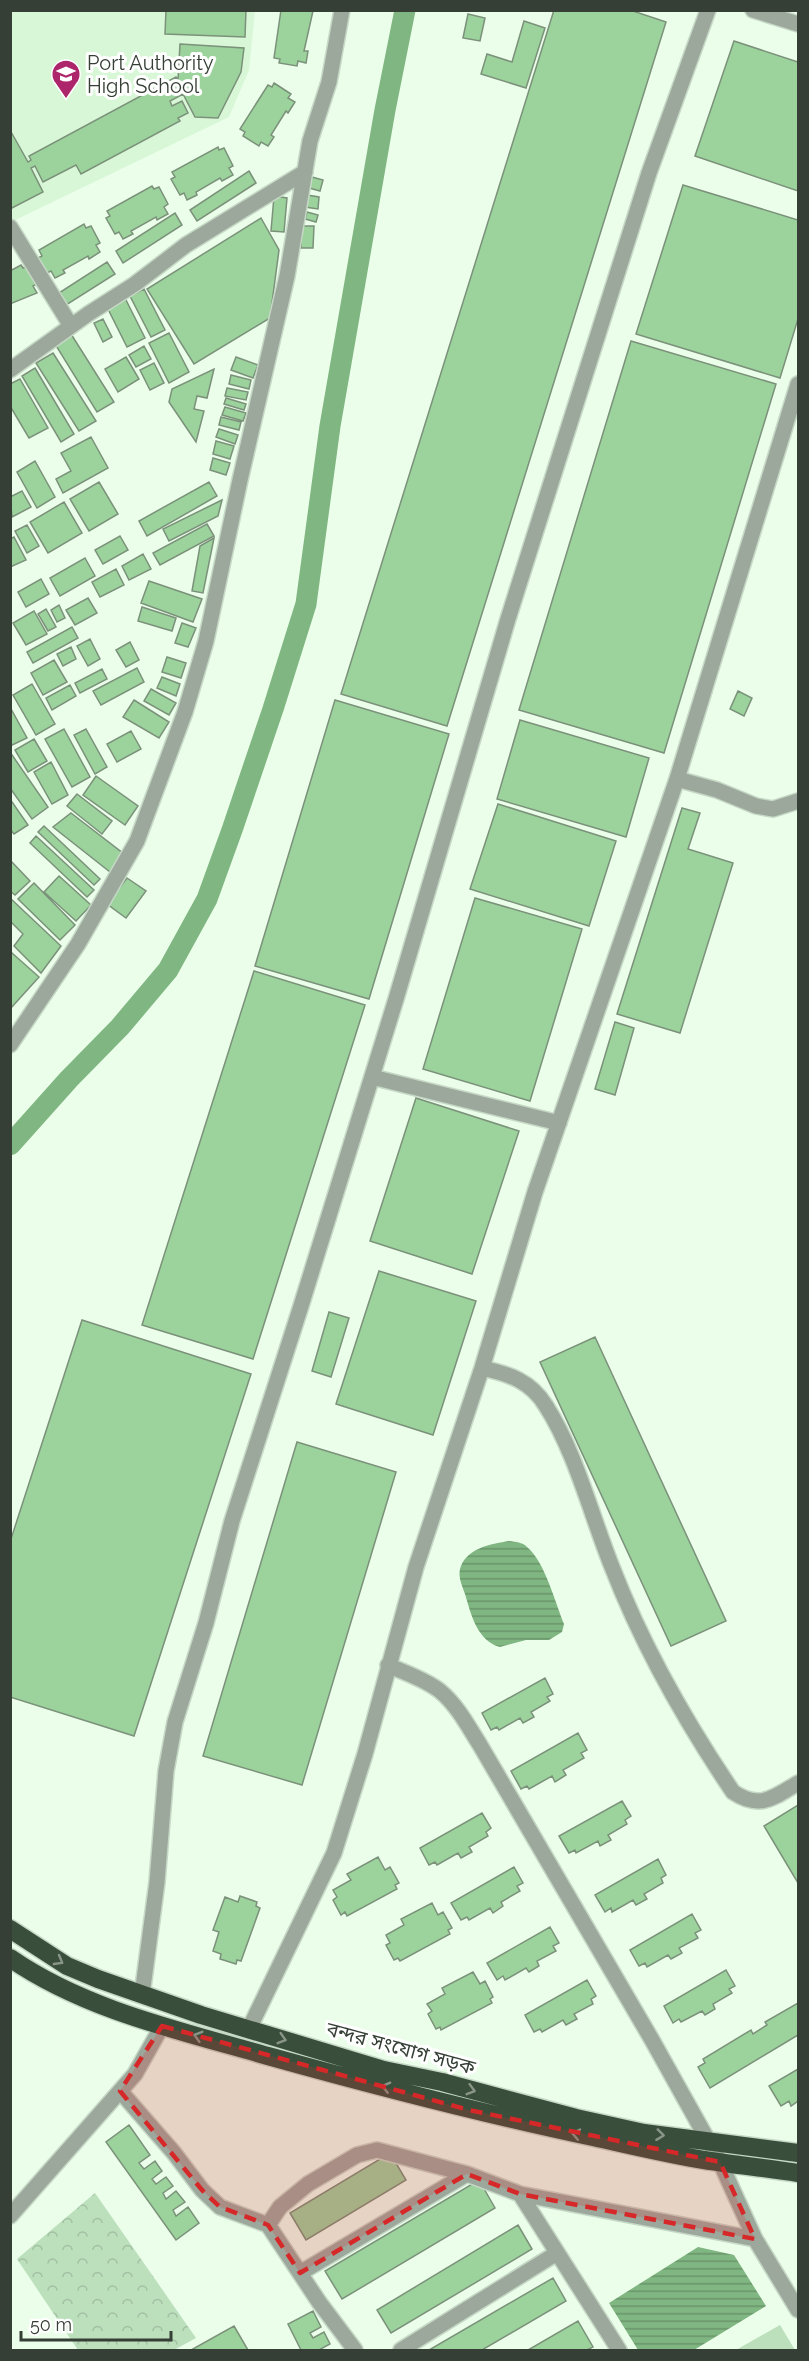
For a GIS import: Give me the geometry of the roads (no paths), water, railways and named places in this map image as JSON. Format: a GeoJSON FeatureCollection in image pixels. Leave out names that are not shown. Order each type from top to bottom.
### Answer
{"type":"FeatureCollection","features":[{"type":"Feature","properties":{"kind":"highway","name":"বন্দর সংযোগ সড়ক"},"geometry":{"type":"LineString","coordinates":[[10,1929],[67,1966],[142,1995],[384,2070],[442,2082],[576,2118],[644,2133],[798,2153]]}},
{"type":"Feature","properties":{"kind":"highway"},"geometry":{"type":"LineString","coordinates":[[10,1958],[63,1987],[162,2026],[468,2110],[645,2150],[798,2173]]}},
{"type":"Feature","properties":{"kind":"street"},"geometry":{"type":"LineString","coordinates":[[10,1045],[78,944],[137,841],[171,752],[206,641],[287,276],[318,111],[329,82],[342,10]]}},
{"type":"Feature","properties":{"kind":"street"},"geometry":{"type":"LineString","coordinates":[[142,1995],[157,1882],[166,1771],[175,1722],[206,1623],[232,1521],[372,1077],[508,619],[649,173],[708,10]]}},
{"type":"Feature","properties":{"kind":"street"},"geometry":{"type":"LineString","coordinates":[[753,10],[798,24]]}},
{"type":"Feature","properties":{"kind":"street"},"geometry":{"type":"LineString","coordinates":[[10,370],[135,284],[186,245],[305,172]]}},
{"type":"Feature","properties":{"kind":"street"},"geometry":{"type":"LineString","coordinates":[[10,227],[71,327]]}},
{"type":"Feature","properties":{"kind":"street"},"geometry":{"type":"LineString","coordinates":[[249,2029],[334,1853],[365,1754],[416,1567],[482,1368],[500,1302],[559,1123],[677,779],[798,384]]}},
{"type":"Feature","properties":{"kind":"street"},"geometry":{"type":"LineString","coordinates":[[677,779],[717,790],[756,806],[773,809],[796,807]]}},
{"type":"Feature","properties":{"kind":"street"},"geometry":{"type":"LineString","coordinates":[[372,1077],[559,1123]]}},
{"type":"Feature","properties":{"kind":"street"},"geometry":{"type":"LineString","coordinates":[[482,1368],[512,1374],[532,1389],[546,1405],[571,1457],[612,1569],[648,1650],[670,1693],[733,1792],[747,1802],[763,1801],[798,1783]]}},
{"type":"Feature","properties":{"kind":"street"},"geometry":{"type":"LineString","coordinates":[[388,1665],[422,1680],[440,1692],[461,1714],[624,1990],[720,2162],[755,2240],[798,2310]]}},
{"type":"Feature","properties":{"kind":"street"},"geometry":{"type":"LineString","coordinates":[[10,2216],[135,2074],[162,2026]]}},
{"type":"Feature","properties":{"kind":"street"},"geometry":{"type":"LineString","coordinates":[[120,2091],[174,2153],[202,2190],[220,2207],[247,2215],[268,2225],[355,2350]]}},
{"type":"Feature","properties":{"kind":"street"},"geometry":{"type":"LineString","coordinates":[[268,2225],[280,2207],[308,2184],[357,2155],[376,2150],[467,2174],[520,2194],[755,2240]]}},
{"type":"Feature","properties":{"kind":"street"},"geometry":{"type":"LineString","coordinates":[[300,2273],[467,2174]]}},
{"type":"Feature","properties":{"kind":"street"},"geometry":{"type":"LineString","coordinates":[[520,2194],[620,2350]]}},
{"type":"Feature","properties":{"kind":"street"},"geometry":{"type":"LineString","coordinates":[[401,2350],[557,2253]]}},
{"type":"Feature","properties":{"kind":"waterway"},"geometry":{"type":"LineString","coordinates":[[10,1145],[69,1079],[120,1027],[168,970],[207,899],[232,830],[306,604],[330,426],[385,110],[405,10]]}},
{"type":"Feature","properties":{"kind":"place","name":"Port Authority High School"},"geometry":{"type":"Point","coordinates":[66,100]}}]}
